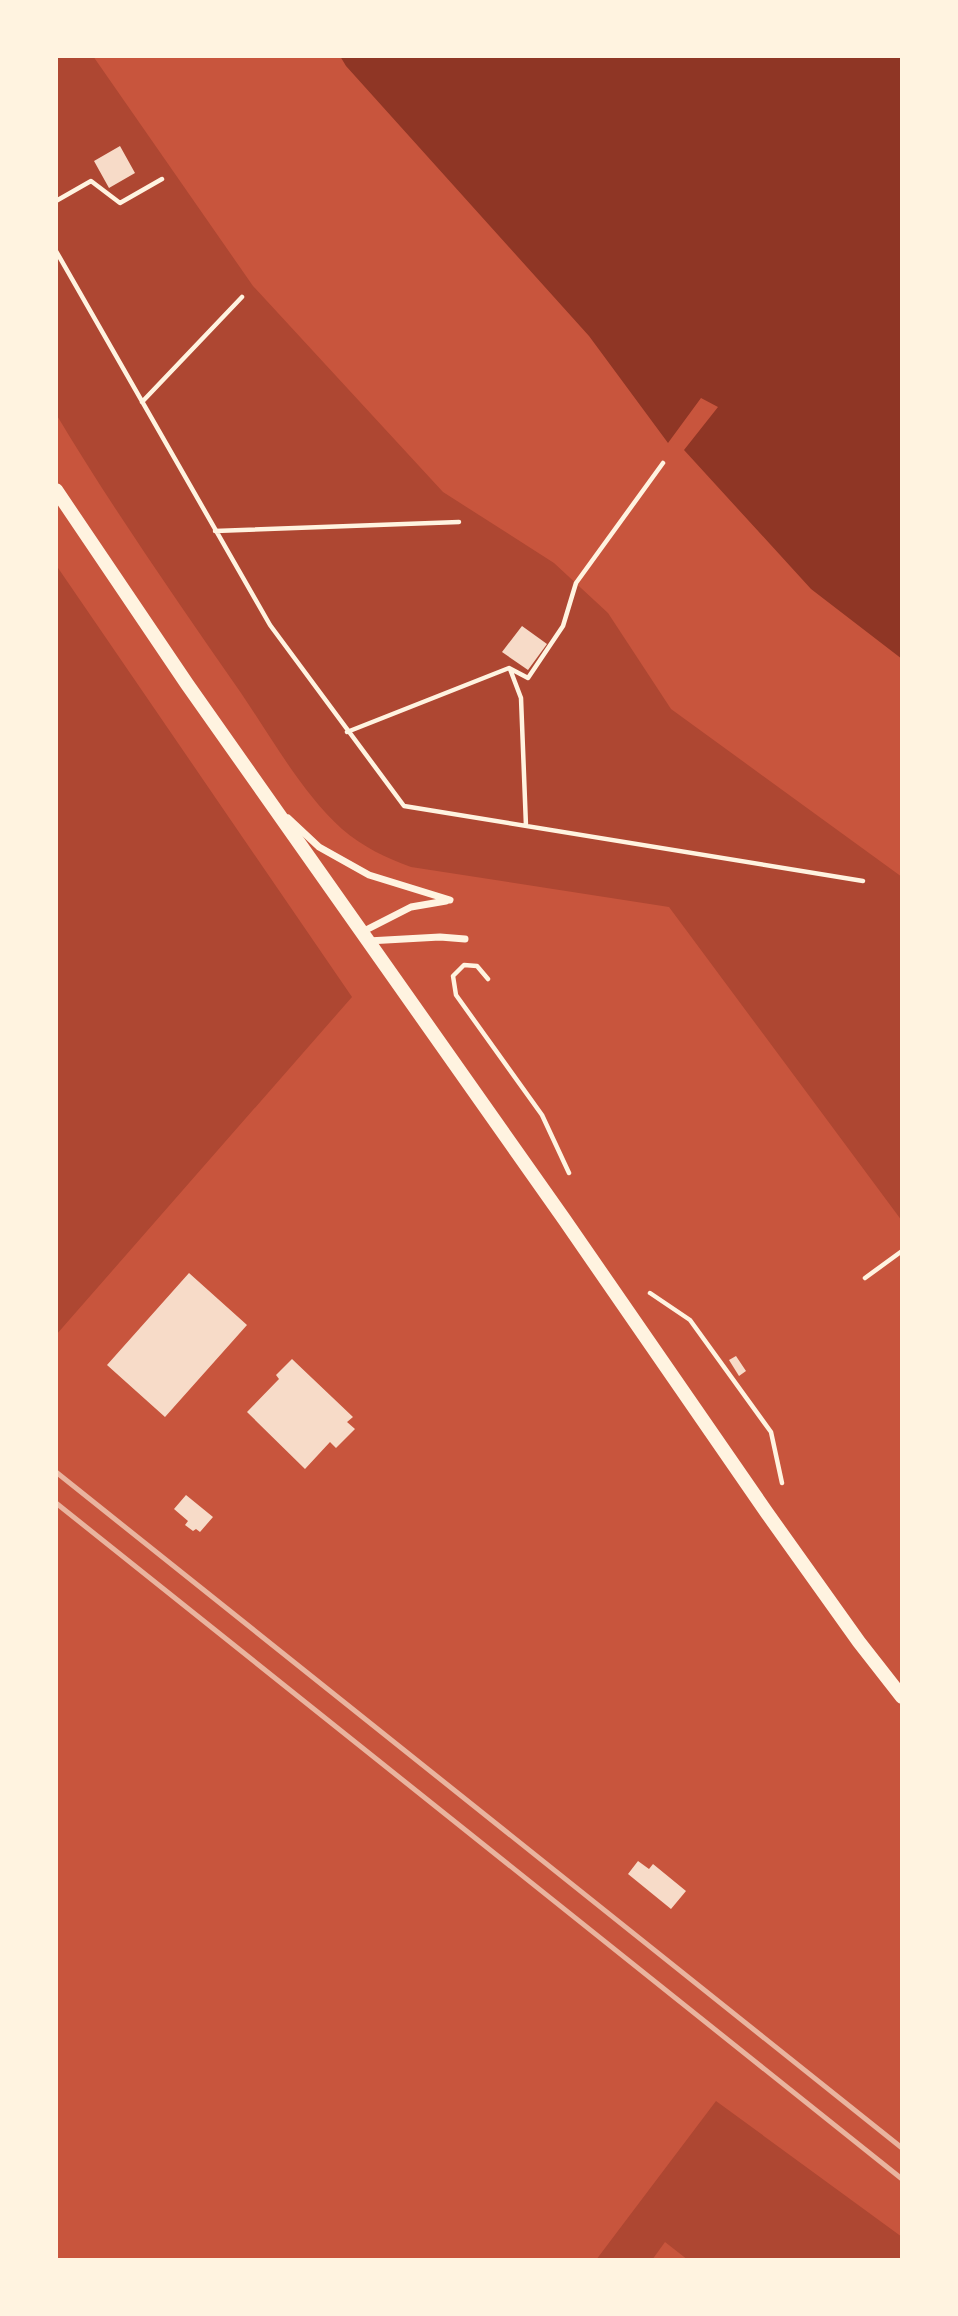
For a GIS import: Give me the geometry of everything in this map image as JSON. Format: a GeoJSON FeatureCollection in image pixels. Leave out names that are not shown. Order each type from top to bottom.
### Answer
{"type":"FeatureCollection","features":[{"type":"Feature","properties":{"kind":"main road"},"geometry":{"type":"LineString","coordinates":[[56,490],[179,673],[782,1535],[902,1697]]}},
{"type":"Feature","properties":{"kind":"street"},"geometry":{"type":"LineString","coordinates":[[269,800],[319,847],[347,863],[369,875],[450,900],[411,908],[364,937]]}},
{"type":"Feature","properties":{"kind":"street"},"geometry":{"type":"LineString","coordinates":[[364,937],[465,939]]}},
{"type":"Feature","properties":{"kind":"path"},"geometry":{"type":"LineString","coordinates":[[56,201],[91,181],[120,203],[162,179]]}},
{"type":"Feature","properties":{"kind":"path"},"geometry":{"type":"LineString","coordinates":[[56,251],[270,625],[404,806],[863,881]]}},
{"type":"Feature","properties":{"kind":"path"},"geometry":{"type":"LineString","coordinates":[[142,402],[242,297]]}},
{"type":"Feature","properties":{"kind":"path"},"geometry":{"type":"LineString","coordinates":[[347,732],[509,668],[528,678],[563,626],[576,583],[663,463]]}},
{"type":"Feature","properties":{"kind":"path"},"geometry":{"type":"LineString","coordinates":[[215,531],[459,522]]}},
{"type":"Feature","properties":{"kind":"path"},"geometry":{"type":"LineString","coordinates":[[509,668],[521,698],[526,826]]}},
{"type":"Feature","properties":{"kind":"path"},"geometry":{"type":"LineString","coordinates":[[488,979],[477,967],[464,965],[453,976],[456,995],[542,1115],[573,1183]]}},
{"type":"Feature","properties":{"kind":"path"},"geometry":{"type":"LineString","coordinates":[[865,1278],[902,1251]]}},
{"type":"Feature","properties":{"kind":"path"},"geometry":{"type":"LineString","coordinates":[[643,1289],[690,1320],[771,1432],[782,1484]]}},
{"type":"Feature","properties":{"kind":"shaded area"},"geometry":{"type":"Polygon","coordinates":[[[56,56],[93,56],[253,286],[443,492],[554,563],[608,613],[671,709],[902,877],[902,1221],[669,907],[411,867],[375,851],[342,829],[300,782],[123,520],[56,414],[56,56]]]}},
{"type":"Feature","properties":{"kind":"shaded area"},"geometry":{"type":"Polygon","coordinates":[[[340,56],[902,56],[902,659],[811,589],[684,450],[718,407],[701,398],[668,443],[589,336],[346,66],[340,56]]]}},
{"type":"Feature","properties":{"kind":"shaded area"},"geometry":{"type":"Polygon","coordinates":[[[56,565],[352,997],[56,1335],[56,565]]]}},
{"type":"Feature","properties":{"kind":"shaded area"},"geometry":{"type":"Polygon","coordinates":[[[716,2101],[902,2237],[902,2260],[688,2260],[665,2242],[652,2260],[596,2260],[716,2101]]]}},
{"type":"Feature","properties":{"kind":"building"},"geometry":{"type":"Polygon","coordinates":[[[120,146],[135,173],[109,188],[94,161],[120,146]]]}},
{"type":"Feature","properties":{"kind":"building"},"geometry":{"type":"Polygon","coordinates":[[[522,626],[547,644],[528,670],[502,652],[522,626]]]}},
{"type":"Feature","properties":{"kind":"building"},"geometry":{"type":"Polygon","coordinates":[[[189,1273],[247,1325],[165,1417],[107,1365],[189,1273]]]}},
{"type":"Feature","properties":{"kind":"building"},"geometry":{"type":"Polygon","coordinates":[[[736,1356],[746,1371],[739,1376],[729,1360],[736,1356]]]}},
{"type":"Feature","properties":{"kind":"building"},"geometry":{"type":"Polygon","coordinates":[[[292,1359],[353,1417],[347,1422],[355,1429],[336,1448],[330,1442],[305,1469],[247,1412],[279,1379],[276,1375],[292,1359]]]}},
{"type":"Feature","properties":{"kind":"building"},"geometry":{"type":"Polygon","coordinates":[[[186,1495],[213,1517],[200,1532],[185,1525],[188,1521],[174,1509],[186,1495]]]}},
{"type":"Feature","properties":{"kind":"building"},"geometry":{"type":"Polygon","coordinates":[[[638,1861],[649,1869],[653,1864],[686,1891],[671,1909],[628,1874],[638,1861]]]}},
{"type":"Feature","properties":{"kind":"railway"},"geometry":{"type":"LineString","coordinates":[[56,1472],[902,2148]]}},
{"type":"Feature","properties":{"kind":"railway"},"geometry":{"type":"LineString","coordinates":[[56,1503],[902,2179]]}}]}
